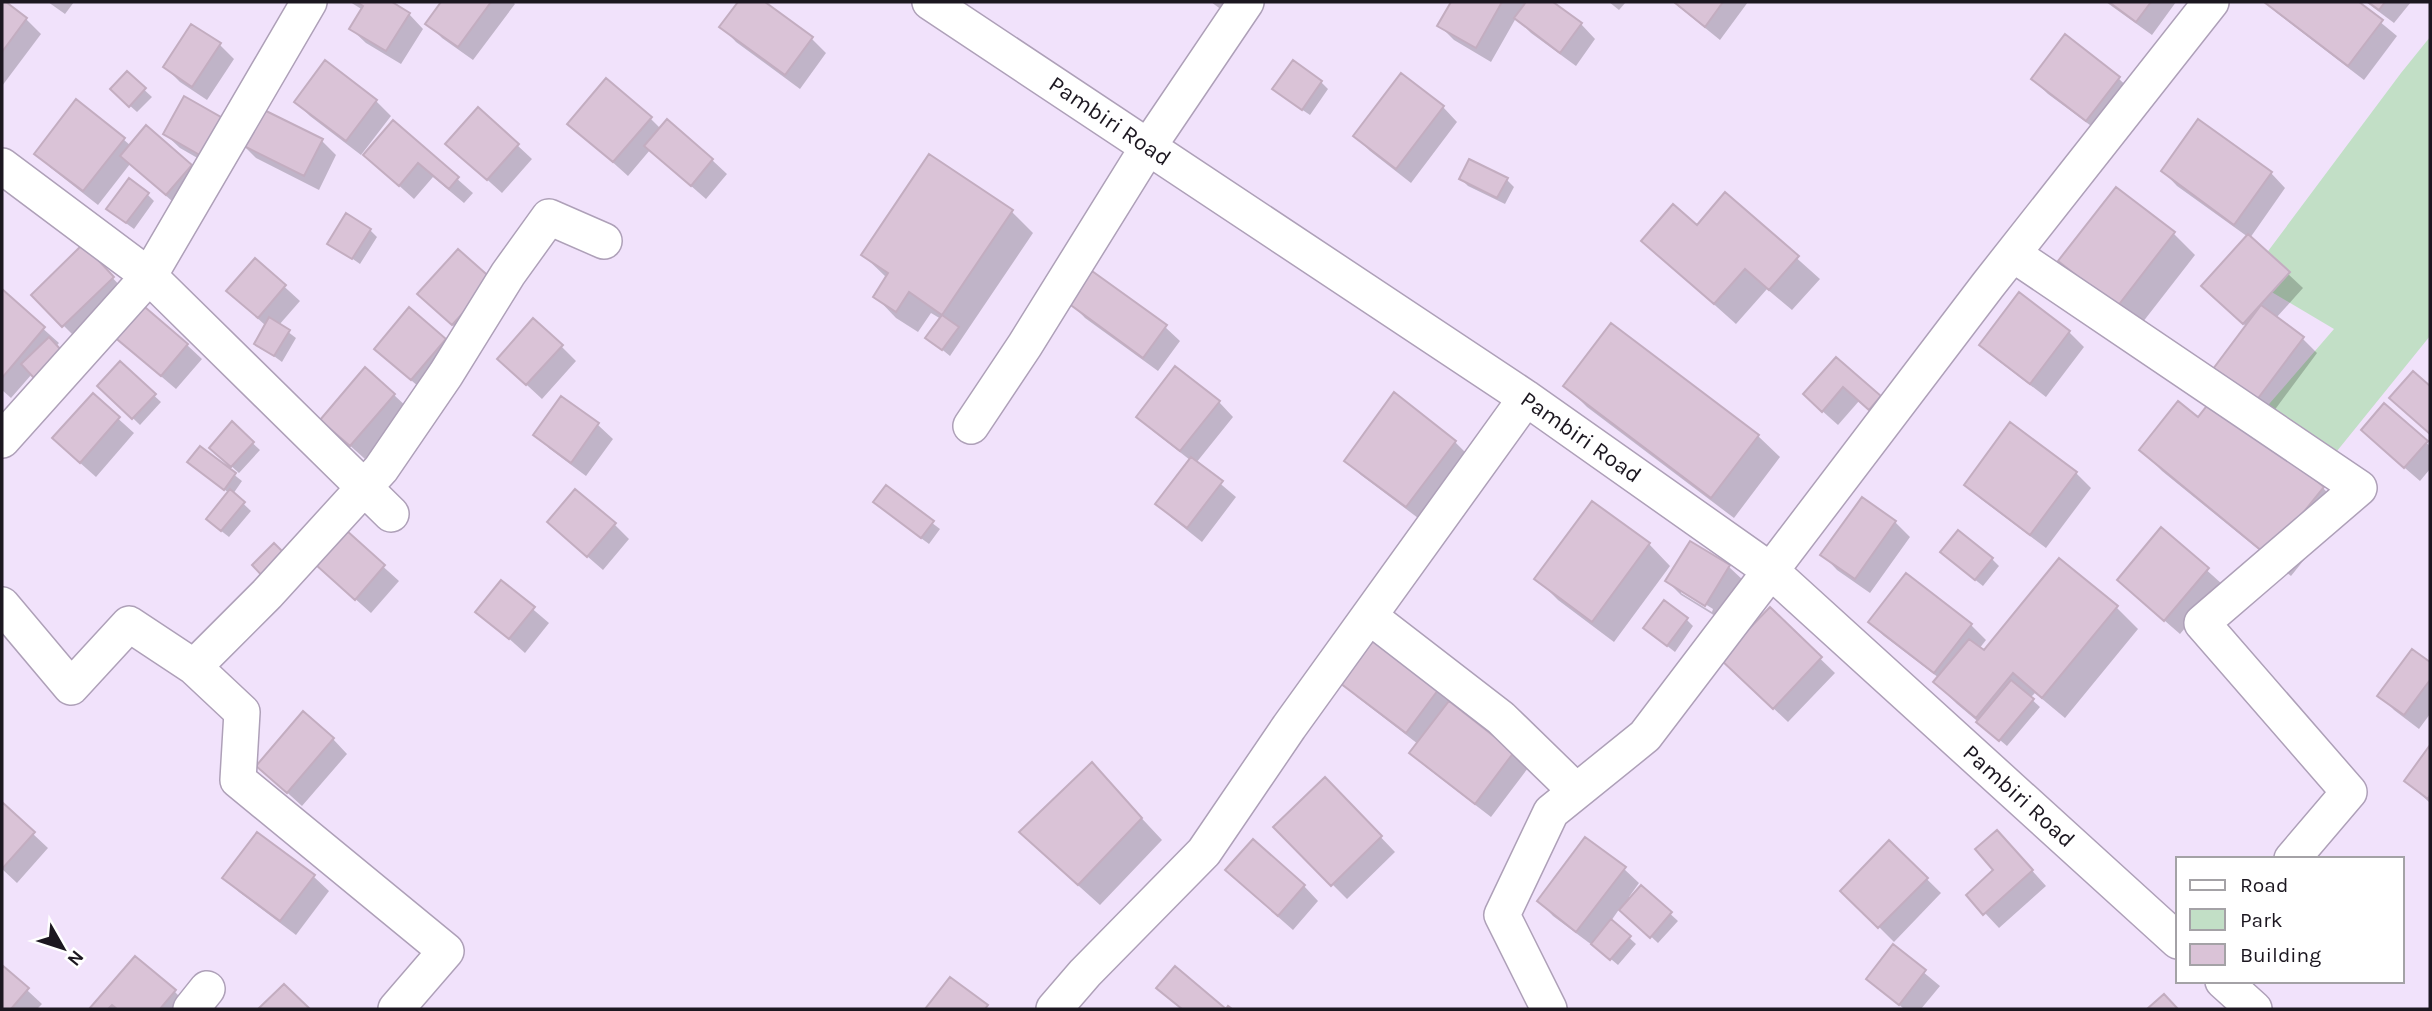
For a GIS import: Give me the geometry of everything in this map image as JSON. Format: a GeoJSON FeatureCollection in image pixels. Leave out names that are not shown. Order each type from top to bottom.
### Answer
{"type":"FeatureCollection","features":[{"type":"Feature","properties":{"kind":"street"},"geometry":{"type":"LineString","coordinates":[[2,440],[149,276],[309,2]]}},
{"type":"Feature","properties":{"kind":"street","name":"Pambiri Road"},"geometry":{"type":"LineString","coordinates":[[930,2],[1526,398],[1771,570],[2176,939]]}},
{"type":"Feature","properties":{"kind":"street"},"geometry":{"type":"LineString","coordinates":[[971,426],[1149,147],[1246,2]]}},
{"type":"Feature","properties":{"kind":"street"},"geometry":{"type":"LineString","coordinates":[[1549,1009],[1502,915],[1551,812],[1644,736],[2013,254],[2211,2]]}},
{"type":"Feature","properties":{"kind":"street"},"geometry":{"type":"LineString","coordinates":[[2,166],[149,276],[391,514]]}},
{"type":"Feature","properties":{"kind":"street"},"geometry":{"type":"LineString","coordinates":[[194,667],[267,594],[381,469],[446,374],[508,274],[549,218],[604,241]]}},
{"type":"Feature","properties":{"kind":"street"},"geometry":{"type":"LineString","coordinates":[[2013,254],[2359,488],[2202,624],[2348,792],[2294,857]]}},
{"type":"Feature","properties":{"kind":"street"},"geometry":{"type":"LineString","coordinates":[[1054,1009],[1085,973],[1204,852],[1289,727],[1526,398]]}},
{"type":"Feature","properties":{"kind":"street"},"geometry":{"type":"LineString","coordinates":[[2,605],[71,687],[129,624],[194,667],[242,712],[238,780],[446,951],[405,1007]]}},
{"type":"Feature","properties":{"kind":"street"},"geometry":{"type":"LineString","coordinates":[[1369,616],[1501,718],[1576,791]]}},
{"type":"Feature","properties":{"kind":"street"},"geometry":{"type":"LineString","coordinates":[[2225,983],[2254,1009]]}},
{"type":"Feature","properties":{"kind":"green space"},"geometry":{"type":"Polygon","coordinates":[[[2430,37],[2430,336],[2333,456],[2263,411],[2334,329],[2248,278],[2430,37]]]}},
{"type":"Feature","properties":{"kind":"building"},"geometry":{"type":"Polygon","coordinates":[[[2,2],[6,2],[27,18],[2,52],[2,2]]]}},
{"type":"Feature","properties":{"kind":"building"},"geometry":{"type":"Polygon","coordinates":[[[357,2],[392,2],[410,13],[386,51],[349,29],[363,6],[357,2]]]}},
{"type":"Feature","properties":{"kind":"building"},"geometry":{"type":"Polygon","coordinates":[[[441,2],[491,2],[458,47],[425,24],[441,2]]]}},
{"type":"Feature","properties":{"kind":"building"},"geometry":{"type":"Polygon","coordinates":[[[738,2],[765,2],[813,37],[785,75],[719,27],[738,2]]]}},
{"type":"Feature","properties":{"kind":"building"},"geometry":{"type":"Polygon","coordinates":[[[1451,2],[1502,2],[1476,48],[1437,26],[1451,2]]]}},
{"type":"Feature","properties":{"kind":"building"},"geometry":{"type":"Polygon","coordinates":[[[1526,2],[1553,2],[1582,23],[1560,53],[1514,18],[1526,2]]]}},
{"type":"Feature","properties":{"kind":"building"},"geometry":{"type":"Polygon","coordinates":[[[1674,2],[1723,2],[1705,27],[1674,2]]]}},
{"type":"Feature","properties":{"kind":"building"},"geometry":{"type":"Polygon","coordinates":[[[2109,2],[2151,2],[2136,22],[2109,2]]]}},
{"type":"Feature","properties":{"kind":"building"},"geometry":{"type":"Polygon","coordinates":[[[2264,2],[2359,2],[2383,20],[2348,66],[2264,2]]]}},
{"type":"Feature","properties":{"kind":"building"},"geometry":{"type":"Polygon","coordinates":[[[2368,2],[2385,2],[2379,10],[2368,2]]]}},
{"type":"Feature","properties":{"kind":"building"},"geometry":{"type":"Polygon","coordinates":[[[191,24],[221,43],[192,87],[163,67],[191,24]]]}},
{"type":"Feature","properties":{"kind":"building"},"geometry":{"type":"Polygon","coordinates":[[[2065,34],[2120,77],[2086,121],[2031,79],[2065,34]]]}},
{"type":"Feature","properties":{"kind":"building"},"geometry":{"type":"Polygon","coordinates":[[[325,60],[377,100],[346,141],[294,102],[325,60]]]}},
{"type":"Feature","properties":{"kind":"building"},"geometry":{"type":"Polygon","coordinates":[[[1293,60],[1322,81],[1302,110],[1272,89],[1293,60]]]}},
{"type":"Feature","properties":{"kind":"building"},"geometry":{"type":"Polygon","coordinates":[[[127,71],[146,88],[129,107],[110,89],[127,71]]]}},
{"type":"Feature","properties":{"kind":"building"},"geometry":{"type":"Polygon","coordinates":[[[1401,73],[1444,106],[1396,169],[1353,136],[1401,73]]]}},
{"type":"Feature","properties":{"kind":"building"},"geometry":{"type":"Polygon","coordinates":[[[606,78],[652,117],[613,162],[567,124],[606,78]]]}},
{"type":"Feature","properties":{"kind":"building"},"geometry":{"type":"Polygon","coordinates":[[[184,96],[226,120],[205,158],[163,134],[184,96]]]}},
{"type":"Feature","properties":{"kind":"building"},"geometry":{"type":"Polygon","coordinates":[[[76,99],[125,138],[83,191],[34,154],[76,99]]]}},
{"type":"Feature","properties":{"kind":"building"},"geometry":{"type":"Polygon","coordinates":[[[258,107],[323,139],[304,176],[240,144],[258,107]]]}},
{"type":"Feature","properties":{"kind":"building"},"geometry":{"type":"Polygon","coordinates":[[[478,107],[519,144],[487,180],[445,144],[478,107]]]}},
{"type":"Feature","properties":{"kind":"building"},"geometry":{"type":"Polygon","coordinates":[[[667,119],[713,159],[691,186],[644,146],[667,119]]]}},
{"type":"Feature","properties":{"kind":"building"},"geometry":{"type":"Polygon","coordinates":[[[2198,119],[2272,172],[2234,225],[2161,171],[2198,119]]]}},
{"type":"Feature","properties":{"kind":"building"},"geometry":{"type":"Polygon","coordinates":[[[393,120],[459,177],[449,189],[418,163],[399,186],[363,155],[393,120]]]}},
{"type":"Feature","properties":{"kind":"building"},"geometry":{"type":"Polygon","coordinates":[[[146,125],[192,165],[166,195],[120,156],[146,125]]]}},
{"type":"Feature","properties":{"kind":"building"},"geometry":{"type":"Polygon","coordinates":[[[929,154],[1013,210],[942,315],[909,292],[896,312],[873,297],[888,273],[861,255],[929,154]]]}},
{"type":"Feature","properties":{"kind":"building"},"geometry":{"type":"Polygon","coordinates":[[[1469,159],[1508,178],[1497,198],[1459,179],[1469,159]]]}},
{"type":"Feature","properties":{"kind":"building"},"geometry":{"type":"Polygon","coordinates":[[[129,178],[149,193],[126,223],[106,209],[129,178]]]}},
{"type":"Feature","properties":{"kind":"building"},"geometry":{"type":"Polygon","coordinates":[[[2116,187],[2175,232],[2117,307],[2058,261],[2116,187]]]}},
{"type":"Feature","properties":{"kind":"building"},"geometry":{"type":"Polygon","coordinates":[[[1725,192],[1799,256],[1769,290],[1745,269],[1714,304],[1641,241],[1673,204],[1697,225],[1725,192]]]}},
{"type":"Feature","properties":{"kind":"building"},"geometry":{"type":"Polygon","coordinates":[[[346,213],[371,229],[352,259],[327,244],[346,213]]]}},
{"type":"Feature","properties":{"kind":"building"},"geometry":{"type":"Polygon","coordinates":[[[2248,234],[2290,272],[2243,324],[2201,286],[2248,234]]]}},
{"type":"Feature","properties":{"kind":"building"},"geometry":{"type":"Polygon","coordinates":[[[83,244],[114,277],[62,327],[31,295],[83,244]]]}},
{"type":"Feature","properties":{"kind":"building"},"geometry":{"type":"Polygon","coordinates":[[[458,249],[493,280],[452,325],[417,294],[458,249]]]}},
{"type":"Feature","properties":{"kind":"building"},"geometry":{"type":"Polygon","coordinates":[[[255,258],[286,285],[258,318],[226,291],[255,258]]]}},
{"type":"Feature","properties":{"kind":"building"},"geometry":{"type":"Polygon","coordinates":[[[1092,271],[1167,325],[1143,358],[1068,303],[1092,271]]]}},
{"type":"Feature","properties":{"kind":"building"},"geometry":{"type":"Polygon","coordinates":[[[2,289],[45,327],[2,378],[2,289]]]}},
{"type":"Feature","properties":{"kind":"building"},"geometry":{"type":"Polygon","coordinates":[[[2019,292],[2070,331],[2030,384],[1979,345],[2019,292]]]}},
{"type":"Feature","properties":{"kind":"building"},"geometry":{"type":"Polygon","coordinates":[[[139,302],[188,344],[161,376],[112,335],[139,302]]]}},
{"type":"Feature","properties":{"kind":"building"},"geometry":{"type":"Polygon","coordinates":[[[2261,305],[2304,337],[2253,405],[2210,373],[2261,305]]]}},
{"type":"Feature","properties":{"kind":"building"},"geometry":{"type":"Polygon","coordinates":[[[409,307],[446,339],[411,380],[374,349],[409,307]]]}},
{"type":"Feature","properties":{"kind":"building"},"geometry":{"type":"Polygon","coordinates":[[[942,315],[959,327],[942,350],[925,338],[942,315]]]}},
{"type":"Feature","properties":{"kind":"building"},"geometry":{"type":"Polygon","coordinates":[[[269,317],[290,330],[274,356],[254,344],[269,317]]]}},
{"type":"Feature","properties":{"kind":"building"},"geometry":{"type":"Polygon","coordinates":[[[533,318],[563,345],[526,385],[497,359],[533,318]]]}},
{"type":"Feature","properties":{"kind":"building"},"geometry":{"type":"Polygon","coordinates":[[[1611,323],[1759,435],[1711,498],[1563,386],[1611,323]]]}},
{"type":"Feature","properties":{"kind":"building"},"geometry":{"type":"Polygon","coordinates":[[[49,337],[62,351],[34,378],[21,364],[49,337]]]}},
{"type":"Feature","properties":{"kind":"building"},"geometry":{"type":"Polygon","coordinates":[[[1836,357],[1881,396],[1869,410],[1843,387],[1822,412],[1803,394],[1836,357]]]}},
{"type":"Feature","properties":{"kind":"building"},"geometry":{"type":"Polygon","coordinates":[[[120,361],[156,394],[132,419],[97,386],[120,361]]]}},
{"type":"Feature","properties":{"kind":"building"},"geometry":{"type":"Polygon","coordinates":[[[1175,366],[1220,401],[1180,451],[1136,417],[1175,366]]]}},
{"type":"Feature","properties":{"kind":"building"},"geometry":{"type":"Polygon","coordinates":[[[365,367],[395,394],[350,446],[320,420],[365,367]]]}},
{"type":"Feature","properties":{"kind":"building"},"geometry":{"type":"Polygon","coordinates":[[[2413,371],[2430,386],[2430,434],[2389,398],[2413,371]]]}},
{"type":"Feature","properties":{"kind":"building"},"geometry":{"type":"Polygon","coordinates":[[[1394,392],[1456,441],[1406,507],[1344,461],[1394,392]]]}},
{"type":"Feature","properties":{"kind":"building"},"geometry":{"type":"Polygon","coordinates":[[[93,393],[120,417],[80,463],[52,438],[93,393]]]}},
{"type":"Feature","properties":{"kind":"building"},"geometry":{"type":"Polygon","coordinates":[[[561,396],[599,423],[571,463],[533,435],[561,396]]]}},
{"type":"Feature","properties":{"kind":"building"},"geometry":{"type":"Polygon","coordinates":[[[2213,398],[2324,487],[2268,556],[2139,450],[2178,401],[2198,417],[2213,398]]]}},
{"type":"Feature","properties":{"kind":"building"},"geometry":{"type":"Polygon","coordinates":[[[2384,403],[2428,441],[2404,468],[2361,430],[2384,403]]]}},
{"type":"Feature","properties":{"kind":"building"},"geometry":{"type":"Polygon","coordinates":[[[232,421],[254,442],[231,467],[209,448],[232,421]]]}},
{"type":"Feature","properties":{"kind":"building"},"geometry":{"type":"Polygon","coordinates":[[[2010,422],[2077,472],[2030,535],[1964,485],[2010,422]]]}},
{"type":"Feature","properties":{"kind":"building"},"geometry":{"type":"Polygon","coordinates":[[[200,446],[236,473],[224,490],[187,462],[200,446]]]}},
{"type":"Feature","properties":{"kind":"building"},"geometry":{"type":"Polygon","coordinates":[[[1191,457],[1223,481],[1187,528],[1155,504],[1191,457]]]}},
{"type":"Feature","properties":{"kind":"building"},"geometry":{"type":"Polygon","coordinates":[[[886,485],[934,521],[921,538],[873,502],[886,485]]]}},
{"type":"Feature","properties":{"kind":"building"},"geometry":{"type":"Polygon","coordinates":[[[230,489],[245,502],[221,531],[206,519],[230,489]]]}},
{"type":"Feature","properties":{"kind":"building"},"geometry":{"type":"Polygon","coordinates":[[[575,489],[616,523],[587,557],[547,522],[575,489]]]}},
{"type":"Feature","properties":{"kind":"building"},"geometry":{"type":"Polygon","coordinates":[[[1862,497],[1896,521],[1855,579],[1820,555],[1862,497]]]}},
{"type":"Feature","properties":{"kind":"building"},"geometry":{"type":"Polygon","coordinates":[[[1592,501],[1650,543],[1592,622],[1534,579],[1592,501]]]}},
{"type":"Feature","properties":{"kind":"building"},"geometry":{"type":"Polygon","coordinates":[[[2161,527],[2209,568],[2164,621],[2117,580],[2161,527]]]}},
{"type":"Feature","properties":{"kind":"building"},"geometry":{"type":"Polygon","coordinates":[[[346,530],[385,565],[355,600],[316,565],[346,530]]]}},
{"type":"Feature","properties":{"kind":"building"},"geometry":{"type":"Polygon","coordinates":[[[1958,530],[1993,558],[1975,580],[1940,552],[1958,530]]]}},
{"type":"Feature","properties":{"kind":"building"},"geometry":{"type":"Polygon","coordinates":[[[1690,541],[1730,565],[1705,606],[1665,581],[1690,541]]]}},
{"type":"Feature","properties":{"kind":"building"},"geometry":{"type":"Polygon","coordinates":[[[274,543],[291,560],[268,582],[252,565],[274,543]]]}},
{"type":"Feature","properties":{"kind":"building"},"geometry":{"type":"Polygon","coordinates":[[[2059,558],[2118,606],[2042,698],[2013,673],[1976,718],[1933,682],[1969,639],[1984,650],[2059,558]]]}},
{"type":"Feature","properties":{"kind":"building"},"geometry":{"type":"Polygon","coordinates":[[[1906,573],[1972,624],[1934,673],[1868,622],[1906,573]]]}},
{"type":"Feature","properties":{"kind":"building"},"geometry":{"type":"Polygon","coordinates":[[[501,580],[535,607],[509,639],[475,612],[501,580]]]}},
{"type":"Feature","properties":{"kind":"building"},"geometry":{"type":"Polygon","coordinates":[[[1664,600],[1688,618],[1667,646],[1643,628],[1664,600]]]}},
{"type":"Feature","properties":{"kind":"building"},"geometry":{"type":"Polygon","coordinates":[[[1770,607],[1822,657],[1773,709],[1720,659],[1770,607]]]}},
{"type":"Feature","properties":{"kind":"building"},"geometry":{"type":"Polygon","coordinates":[[[1376,637],[1441,686],[1406,733],[1340,683],[1376,637]]]}},
{"type":"Feature","properties":{"kind":"building"},"geometry":{"type":"Polygon","coordinates":[[[2412,649],[2430,662],[2430,680],[2404,715],[2377,696],[2412,649]]]}},
{"type":"Feature","properties":{"kind":"building"},"geometry":{"type":"Polygon","coordinates":[[[2011,680],[2034,699],[1999,741],[1976,722],[2011,680]]]}},
{"type":"Feature","properties":{"kind":"building"},"geometry":{"type":"Polygon","coordinates":[[[1449,701],[1514,752],[1475,804],[1409,753],[1449,701]]]}},
{"type":"Feature","properties":{"kind":"building"},"geometry":{"type":"Polygon","coordinates":[[[303,711],[334,738],[287,793],[256,766],[303,711]]]}},
{"type":"Feature","properties":{"kind":"building"},"geometry":{"type":"Polygon","coordinates":[[[2430,745],[2430,795],[2428,799],[2404,781],[2430,745]]]}},
{"type":"Feature","properties":{"kind":"building"},"geometry":{"type":"Polygon","coordinates":[[[1092,762],[1142,818],[1078,885],[1019,832],[1092,762]]]}},
{"type":"Feature","properties":{"kind":"building"},"geometry":{"type":"Polygon","coordinates":[[[1325,777],[1382,836],[1331,886],[1273,827],[1325,777]]]}},
{"type":"Feature","properties":{"kind":"building"},"geometry":{"type":"Polygon","coordinates":[[[2,802],[35,832],[2,869],[2,802]]]}},
{"type":"Feature","properties":{"kind":"building"},"geometry":{"type":"Polygon","coordinates":[[[1997,830],[2033,870],[1983,915],[1966,895],[1993,870],[1975,849],[1997,830]]]}},
{"type":"Feature","properties":{"kind":"building"},"geometry":{"type":"Polygon","coordinates":[[[257,832],[315,875],[280,921],[222,878],[257,832]]]}},
{"type":"Feature","properties":{"kind":"building"},"geometry":{"type":"Polygon","coordinates":[[[1585,837],[1626,867],[1576,932],[1537,901],[1585,837]]]}},
{"type":"Feature","properties":{"kind":"building"},"geometry":{"type":"Polygon","coordinates":[[[1253,839],[1305,885],[1278,916],[1225,870],[1253,839]]]}},
{"type":"Feature","properties":{"kind":"building"},"geometry":{"type":"Polygon","coordinates":[[[1889,840],[1928,878],[1878,928],[1840,891],[1889,840]]]}},
{"type":"Feature","properties":{"kind":"building"},"geometry":{"type":"Polygon","coordinates":[[[1641,885],[1672,912],[1650,938],[1619,910],[1641,885]]]}},
{"type":"Feature","properties":{"kind":"building"},"geometry":{"type":"Polygon","coordinates":[[[1611,919],[1631,936],[1610,960],[1591,944],[1611,919]]]}},
{"type":"Feature","properties":{"kind":"building"},"geometry":{"type":"Polygon","coordinates":[[[1893,944],[1926,970],[1899,1005],[1866,979],[1893,944]]]}},
{"type":"Feature","properties":{"kind":"building"},"geometry":{"type":"Polygon","coordinates":[[[135,956],[176,990],[160,1009],[117,1009],[112,1005],[108,1009],[89,1009],[135,956]]]}},
{"type":"Feature","properties":{"kind":"building"},"geometry":{"type":"Polygon","coordinates":[[[2,965],[29,988],[11,1009],[2,1009],[2,965]]]}},
{"type":"Feature","properties":{"kind":"building"},"geometry":{"type":"Polygon","coordinates":[[[1175,966],[1226,1009],[1182,1009],[1156,988],[1175,966]]]}},
{"type":"Feature","properties":{"kind":"building"},"geometry":{"type":"Polygon","coordinates":[[[950,977],[988,1005],[985,1009],[925,1009],[950,977]]]}},
{"type":"Feature","properties":{"kind":"building"},"geometry":{"type":"Polygon","coordinates":[[[284,984],[310,1009],[258,1009],[284,984]]]}},
{"type":"Feature","properties":{"kind":"building"},"geometry":{"type":"Polygon","coordinates":[[[2164,994],[2178,1009],[2147,1009],[2164,994]]]}}]}
